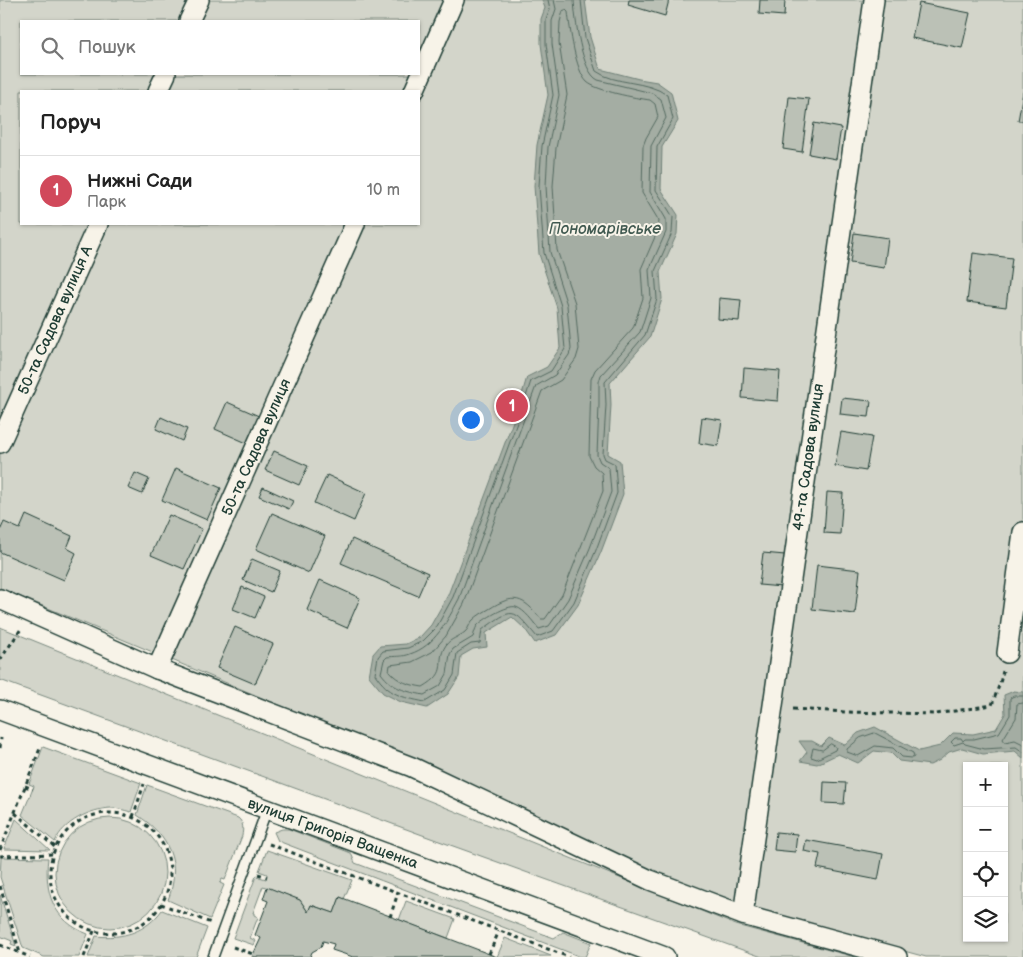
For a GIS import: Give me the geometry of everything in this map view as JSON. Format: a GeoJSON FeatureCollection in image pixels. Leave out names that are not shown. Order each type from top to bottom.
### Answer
{"type":"FeatureCollection","features":[{"type":"Feature","properties":{"kind":"street"},"geometry":{"type":"LineString","coordinates":[[189,20],[199,0]]}},
{"type":"Feature","properties":{"kind":"street"},"geometry":{"type":"LineString","coordinates":[[414,90],[454,0]]}},
{"type":"Feature","properties":{"kind":"street","name":"49-та Садова вулиця"},"geometry":{"type":"LineString","coordinates":[[743,915],[874,0]]}},
{"type":"Feature","properties":{"kind":"street"},"geometry":{"type":"LineString","coordinates":[[158,90],[166,75]]}},
{"type":"Feature","properties":{"kind":"street","name":"50-та Садова вулиця А"},"geometry":{"type":"LineString","coordinates":[[0,443],[98,225]]}},
{"type":"Feature","properties":{"kind":"street","name":"50-та Садова вулиця"},"geometry":{"type":"LineString","coordinates":[[158,669],[355,225]]}},
{"type":"Feature","properties":{"kind":"street"},"geometry":{"type":"LineString","coordinates":[[1007,653],[1023,532]]}},
{"type":"Feature","properties":{"kind":"street"},"geometry":{"type":"LineString","coordinates":[[0,599],[158,669],[412,767],[650,880],[743,915],[897,957]]}},
{"type":"Feature","properties":{"kind":"street","name":"вулиця Григорія Ващенка"},"geometry":{"type":"LineString","coordinates":[[0,710],[665,957]]}},
{"type":"Feature","properties":{"kind":"lane"},"geometry":{"type":"LineString","coordinates":[[213,957],[267,809]]}},
{"type":"Feature","properties":{"kind":"path"},"geometry":{"type":"LineString","coordinates":[[0,660],[18,634]]}},
{"type":"Feature","properties":{"kind":"path"},"geometry":{"type":"LineString","coordinates":[[772,708],[936,714],[992,705],[1000,683],[1007,653]]}},
{"type":"Feature","properties":{"kind":"path"},"geometry":{"type":"LineString","coordinates":[[0,850],[48,728]]}},
{"type":"Feature","properties":{"kind":"path"},"geometry":{"type":"LineString","coordinates":[[0,748],[1,738]]}},
{"type":"Feature","properties":{"kind":"path"},"geometry":{"type":"LineString","coordinates":[[25,786],[33,789]]}},
{"type":"Feature","properties":{"kind":"path"},"geometry":{"type":"LineString","coordinates":[[111,812],[133,817],[146,825],[159,840],[168,856],[170,875],[161,904],[152,916],[139,926],[121,932],[94,931],[79,926],[64,911],[54,893],[51,873],[53,854],[62,836],[75,823],[92,814],[111,812]]}},
{"type":"Feature","properties":{"kind":"path"},"geometry":{"type":"LineString","coordinates":[[15,813],[56,848]]}},
{"type":"Feature","properties":{"kind":"path"},"geometry":{"type":"LineString","coordinates":[[256,839],[569,957]]}},
{"type":"Feature","properties":{"kind":"path"},"geometry":{"type":"LineString","coordinates":[[0,856],[53,854]]}},
{"type":"Feature","properties":{"kind":"path"},"geometry":{"type":"LineString","coordinates":[[0,886],[20,953]]}},
{"type":"Feature","properties":{"kind":"path"},"geometry":{"type":"LineString","coordinates":[[390,917],[398,893]]}},
{"type":"Feature","properties":{"kind":"path"},"geometry":{"type":"LineString","coordinates":[[161,904],[212,924]]}},
{"type":"Feature","properties":{"kind":"path"},"geometry":{"type":"LineString","coordinates":[[84,957],[94,931]]}},
{"type":"Feature","properties":{"kind":"path"},"geometry":{"type":"LineString","coordinates":[[489,954],[499,931]]}},
{"type":"Feature","properties":{"kind":"path"},"geometry":{"type":"LineString","coordinates":[[0,945],[30,957]]}},
{"type":"Feature","properties":{"kind":"path"},"geometry":{"type":"LineString","coordinates":[[228,945],[253,954]]}},
{"type":"Feature","properties":{"kind":"shaded area"},"geometry":{"type":"Polygon","coordinates":[[[0,0],[1023,0],[1023,957],[926,957],[739,906],[655,873],[415,762],[0,588],[0,0]]]}},
{"type":"Feature","properties":{"kind":"shaded area"},"geometry":{"type":"Polygon","coordinates":[[[0,627],[736,925],[855,957],[762,957],[0,680],[0,627]]]}},
{"type":"Feature","properties":{"kind":"shaded area"},"geometry":{"type":"Polygon","coordinates":[[[43,747],[141,783],[131,812],[111,808],[86,814],[64,828],[55,842],[22,815],[34,786],[29,784],[43,747]]]}},
{"type":"Feature","properties":{"kind":"shaded area"},"geometry":{"type":"Polygon","coordinates":[[[147,785],[238,818],[242,824],[242,836],[225,880],[222,879],[220,883],[224,885],[210,919],[168,900],[174,874],[170,852],[165,841],[157,832],[137,815],[147,785]]]}},
{"type":"Feature","properties":{"kind":"shaded area"},"geometry":{"type":"Polygon","coordinates":[[[110,818],[131,822],[149,834],[161,852],[165,873],[161,894],[149,912],[131,924],[110,928],[89,924],[71,912],[59,894],[55,873],[59,852],[71,834],[89,822],[110,818]]]}},
{"type":"Feature","properties":{"kind":"shaded area"},"geometry":{"type":"Polygon","coordinates":[[[16,819],[50,850],[4,849],[16,819]]]}},
{"type":"Feature","properties":{"kind":"shaded area"},"geometry":{"type":"Polygon","coordinates":[[[289,829],[351,853],[355,863],[554,938],[563,932],[591,943],[585,957],[581,957],[278,841],[274,832],[289,829]]]}},
{"type":"Feature","properties":{"kind":"shaded area"},"geometry":{"type":"Polygon","coordinates":[[[267,850],[352,880],[344,899],[340,897],[334,913],[311,905],[308,912],[300,900],[263,886],[253,913],[258,917],[250,938],[256,941],[254,945],[233,938],[256,876],[266,879],[267,874],[259,871],[267,850]]]}},
{"type":"Feature","properties":{"kind":"shaded area"},"geometry":{"type":"Polygon","coordinates":[[[1,857],[48,858],[48,882],[53,904],[66,921],[88,934],[79,957],[44,957],[23,948],[0,877],[1,857]]]}},
{"type":"Feature","properties":{"kind":"shaded area"},"geometry":{"type":"Polygon","coordinates":[[[0,895],[16,946],[11,944],[12,941],[0,936],[0,895]]]}},
{"type":"Feature","properties":{"kind":"shaded area"},"geometry":{"type":"Polygon","coordinates":[[[406,901],[455,919],[448,938],[399,920],[406,901]]]}},
{"type":"Feature","properties":{"kind":"shaded area"},"geometry":{"type":"Polygon","coordinates":[[[162,910],[207,928],[196,957],[88,957],[96,936],[125,935],[141,929],[156,918],[162,910]]]}},
{"type":"Feature","properties":{"kind":"shaded area"},"geometry":{"type":"Polygon","coordinates":[[[505,938],[551,956],[497,957],[505,938]]]}},
{"type":"Feature","properties":{"kind":"water","name":"Пономарівське"},"geometry":{"type":"Polygon","coordinates":[[[542,0],[585,0],[590,37],[600,69],[657,82],[671,92],[678,121],[662,147],[661,189],[678,215],[677,234],[660,272],[662,299],[650,337],[610,383],[611,405],[608,454],[620,461],[623,494],[578,605],[556,635],[535,643],[525,629],[512,617],[486,633],[487,647],[473,649],[461,656],[459,677],[448,694],[427,708],[401,702],[383,693],[369,676],[373,654],[380,646],[406,644],[420,637],[431,625],[448,595],[518,408],[527,377],[547,367],[560,348],[557,308],[539,254],[534,186],[537,145],[548,95],[541,44],[541,19],[545,8],[542,0]]]}},
{"type":"Feature","properties":{"kind":"water"},"geometry":{"type":"Polygon","coordinates":[[[1014,691],[1023,692],[1023,758],[1015,751],[983,754],[962,748],[949,752],[940,760],[930,765],[899,761],[891,753],[874,751],[858,763],[838,754],[817,764],[800,761],[807,752],[799,741],[812,741],[821,746],[829,738],[845,745],[858,733],[875,727],[919,751],[940,746],[953,733],[973,734],[996,729],[1005,714],[1004,695],[1014,691]]]}},
{"type":"Feature","properties":{"kind":"building"},"geometry":{"type":"Polygon","coordinates":[[[629,0],[669,0],[665,16],[628,5],[629,0]]]}},
{"type":"Feature","properties":{"kind":"building"},"geometry":{"type":"Polygon","coordinates":[[[760,0],[785,0],[784,16],[759,14],[760,0]]]}},
{"type":"Feature","properties":{"kind":"building"},"geometry":{"type":"Polygon","coordinates":[[[919,3],[970,13],[962,48],[912,38],[919,3]]]}},
{"type":"Feature","properties":{"kind":"building"},"geometry":{"type":"Polygon","coordinates":[[[1023,92],[1023,121],[1018,121],[1023,92]]]}},
{"type":"Feature","properties":{"kind":"building"},"geometry":{"type":"Polygon","coordinates":[[[789,97],[809,99],[802,152],[783,149],[789,97]]]}},
{"type":"Feature","properties":{"kind":"building"},"geometry":{"type":"Polygon","coordinates":[[[814,123],[841,128],[836,159],[809,154],[814,123]]]}},
{"type":"Feature","properties":{"kind":"building"},"geometry":{"type":"Polygon","coordinates":[[[854,233],[888,238],[884,268],[850,263],[854,233]]]}},
{"type":"Feature","properties":{"kind":"building"},"geometry":{"type":"Polygon","coordinates":[[[973,253],[1012,258],[1006,307],[967,302],[973,253]]]}},
{"type":"Feature","properties":{"kind":"building"},"geometry":{"type":"Polygon","coordinates":[[[719,298],[741,300],[739,321],[718,319],[719,298]]]}},
{"type":"Feature","properties":{"kind":"building"},"geometry":{"type":"Polygon","coordinates":[[[744,368],[780,371],[778,401],[742,398],[744,368]]]}},
{"type":"Feature","properties":{"kind":"building"},"geometry":{"type":"Polygon","coordinates":[[[842,398],[871,401],[869,417],[840,414],[842,398]]]}},
{"type":"Feature","properties":{"kind":"building"},"geometry":{"type":"Polygon","coordinates":[[[227,402],[261,417],[249,444],[215,429],[227,402]]]}},
{"type":"Feature","properties":{"kind":"building"},"geometry":{"type":"Polygon","coordinates":[[[161,417],[187,429],[182,441],[156,429],[161,417]]]}},
{"type":"Feature","properties":{"kind":"building"},"geometry":{"type":"Polygon","coordinates":[[[702,417],[722,420],[718,446],[699,443],[702,417]]]}},
{"type":"Feature","properties":{"kind":"building"},"geometry":{"type":"Polygon","coordinates":[[[841,432],[872,437],[866,471],[835,466],[841,432]]]}},
{"type":"Feature","properties":{"kind":"building"},"geometry":{"type":"Polygon","coordinates":[[[274,451],[308,466],[299,485],[265,470],[274,451]]]}},
{"type":"Feature","properties":{"kind":"building"},"geometry":{"type":"Polygon","coordinates":[[[176,468],[221,488],[207,520],[162,500],[176,468]]]}},
{"type":"Feature","properties":{"kind":"building"},"geometry":{"type":"Polygon","coordinates":[[[135,473],[149,479],[142,494],[128,488],[135,473]]]}},
{"type":"Feature","properties":{"kind":"building"},"geometry":{"type":"Polygon","coordinates":[[[327,475],[366,493],[354,521],[314,503],[327,475]]]}},
{"type":"Feature","properties":{"kind":"building"},"geometry":{"type":"Polygon","coordinates":[[[263,487],[293,501],[289,509],[259,496],[263,487]]]}},
{"type":"Feature","properties":{"kind":"building"},"geometry":{"type":"Polygon","coordinates":[[[827,492],[843,493],[840,534],[824,533],[827,492]]]}},
{"type":"Feature","properties":{"kind":"building"},"geometry":{"type":"Polygon","coordinates":[[[272,513],[325,536],[309,573],[256,549],[272,513]]]}},
{"type":"Feature","properties":{"kind":"building"},"geometry":{"type":"Polygon","coordinates":[[[26,515],[72,536],[67,548],[76,553],[64,580],[0,552],[0,531],[4,522],[20,529],[26,515]]]}},
{"type":"Feature","properties":{"kind":"building"},"geometry":{"type":"Polygon","coordinates":[[[169,515],[202,529],[184,569],[151,555],[169,515]]]}},
{"type":"Feature","properties":{"kind":"building"},"geometry":{"type":"Polygon","coordinates":[[[352,539],[428,573],[418,596],[341,563],[352,539]]]}},
{"type":"Feature","properties":{"kind":"building"},"geometry":{"type":"Polygon","coordinates":[[[763,553],[785,555],[782,587],[759,585],[763,553]]]}},
{"type":"Feature","properties":{"kind":"building"},"geometry":{"type":"Polygon","coordinates":[[[252,559],[280,571],[271,592],[243,580],[252,559]]]}},
{"type":"Feature","properties":{"kind":"building"},"geometry":{"type":"Polygon","coordinates":[[[817,565],[860,570],[855,614],[812,609],[817,565]]]}},
{"type":"Feature","properties":{"kind":"building"},"geometry":{"type":"Polygon","coordinates":[[[320,580],[360,598],[347,628],[307,610],[320,580]]]}},
{"type":"Feature","properties":{"kind":"building"},"geometry":{"type":"Polygon","coordinates":[[[242,587],[264,597],[255,618],[233,609],[242,587]]]}},
{"type":"Feature","properties":{"kind":"building"},"geometry":{"type":"Polygon","coordinates":[[[235,627],[273,644],[255,684],[217,668],[235,627]]]}},
{"type":"Feature","properties":{"kind":"building"},"geometry":{"type":"Polygon","coordinates":[[[824,782],[846,783],[844,804],[823,803],[824,782]]]}},
{"type":"Feature","properties":{"kind":"building"},"geometry":{"type":"Polygon","coordinates":[[[776,832],[797,834],[795,852],[774,850],[776,832]]]}},
{"type":"Feature","properties":{"kind":"building"},"geometry":{"type":"Polygon","coordinates":[[[806,840],[883,854],[878,880],[817,868],[820,854],[804,851],[806,840]]]}},
{"type":"Feature","properties":{"kind":"building"},"geometry":{"type":"Polygon","coordinates":[[[267,887],[300,900],[308,912],[311,905],[334,913],[340,897],[497,957],[353,957],[332,950],[334,944],[323,941],[321,947],[312,952],[310,957],[252,957],[261,938],[255,935],[268,901],[263,899],[267,887]]]}},
{"type":"Feature","properties":{"kind":"place","name":"Нижні Сади"},"geometry":{"type":"Point","coordinates":[512,406]}}]}
